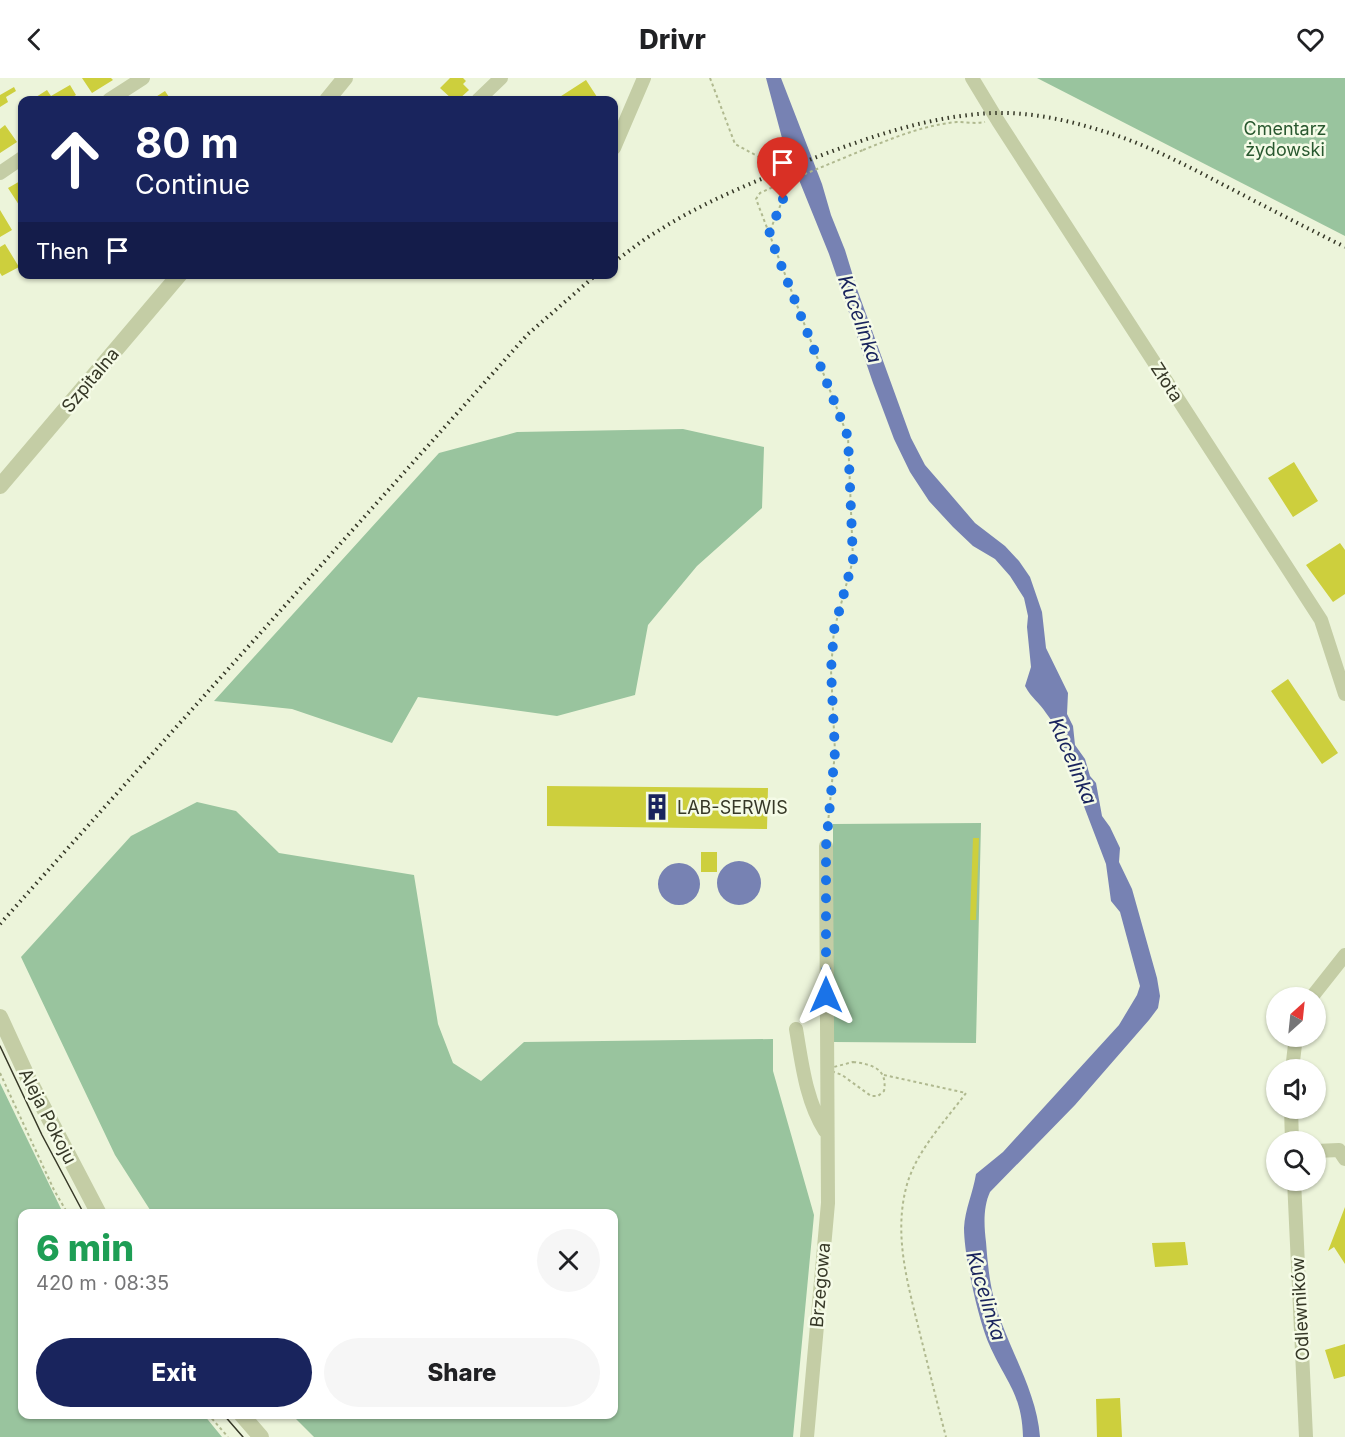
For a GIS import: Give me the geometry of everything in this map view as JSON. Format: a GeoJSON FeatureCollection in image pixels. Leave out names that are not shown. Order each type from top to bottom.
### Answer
{"type":"FeatureCollection","features":[{"type":"Feature","properties":{"kind":"street"},"geometry":{"type":"LineString","coordinates":[[115,96],[143,78]]}},
{"type":"Feature","properties":{"kind":"street"},"geometry":{"type":"LineString","coordinates":[[330,96],[345,78]]}},
{"type":"Feature","properties":{"kind":"street"},"geometry":{"type":"LineString","coordinates":[[482,96],[501,78]]}},
{"type":"Feature","properties":{"kind":"street"},"geometry":{"type":"LineString","coordinates":[[618,138],[644,78]]}},
{"type":"Feature","properties":{"kind":"street","name":"Złota"},"geometry":{"type":"LineString","coordinates":[[972,78],[1321,620],[1345,694]]}},
{"type":"Feature","properties":{"kind":"street"},"geometry":{"type":"LineString","coordinates":[[0,173],[18,161]]}},
{"type":"Feature","properties":{"kind":"street","name":"Szpitalna"},"geometry":{"type":"LineString","coordinates":[[0,486],[176,279]]}},
{"type":"Feature","properties":{"kind":"street","name":"Brzegowa"},"geometry":{"type":"LineString","coordinates":[[807,1437],[828,1203],[826,846]]}},
{"type":"Feature","properties":{"kind":"street"},"geometry":{"type":"LineString","coordinates":[[1320,987],[1345,955]]}},
{"type":"Feature","properties":{"kind":"street","name":"Aleja Pokoju"},"geometry":{"type":"LineString","coordinates":[[0,1017],[28,1078],[96,1209]]}},
{"type":"Feature","properties":{"kind":"street","name":"Brzegowa"},"geometry":{"type":"LineString","coordinates":[[796,1029],[807,1091],[826,1132]]}},
{"type":"Feature","properties":{"kind":"street"},"geometry":{"type":"LineString","coordinates":[[1326,1150],[1343,1150]]}},
{"type":"Feature","properties":{"kind":"street","name":"Odlewników"},"geometry":{"type":"LineString","coordinates":[[1295,1191],[1306,1437]]}},
{"type":"Feature","properties":{"kind":"street"},"geometry":{"type":"LineString","coordinates":[[245,1419],[261,1437]]}},
{"type":"Feature","properties":{"kind":"path"},"geometry":{"type":"LineString","coordinates":[[710,78],[735,144],[772,164],[783,199],[769,234]]}},
{"type":"Feature","properties":{"kind":"path"},"geometry":{"type":"LineString","coordinates":[[826,846],[835,752],[831,670],[834,630],[853,560],[848,437],[756,199],[760,193],[771,188],[917,130],[958,122],[974,124],[998,121]]}},
{"type":"Feature","properties":{"kind":"path"},"geometry":{"type":"LineString","coordinates":[[826,1069],[842,1064],[860,1063],[871,1066],[884,1076],[966,1093],[917,1161],[908,1182],[903,1208],[901,1241],[904,1270],[946,1437]]}},
{"type":"Feature","properties":{"kind":"path"},"geometry":{"type":"LineString","coordinates":[[826,1069],[842,1075],[871,1096],[878,1096],[884,1091],[884,1076]]}},
{"type":"Feature","properties":{"kind":"path"},"geometry":{"type":"LineString","coordinates":[[0,1073],[65,1209]]}},
{"type":"Feature","properties":{"kind":"path"},"geometry":{"type":"LineString","coordinates":[[212,1419],[228,1437]]}},
{"type":"Feature","properties":{"kind":"green space","name":"Cmentarz żydowski"},"geometry":{"type":"Polygon","coordinates":[[[1037,78],[1345,78],[1345,236],[1037,78]]]}},
{"type":"Feature","properties":{"kind":"green space"},"geometry":{"type":"Polygon","coordinates":[[[683,429],[764,447],[762,508],[697,566],[648,625],[635,695],[557,716],[418,697],[392,743],[292,709],[214,701],[439,453],[517,432],[683,429]]]}},
{"type":"Feature","properties":{"kind":"green space"},"geometry":{"type":"Polygon","coordinates":[[[197,802],[236,811],[279,853],[414,875],[438,1024],[453,1063],[481,1081],[524,1042],[773,1039],[773,1071],[814,1215],[793,1437],[314,1437],[296,1419],[618,1419],[618,1209],[149,1209],[115,1155],[21,957],[131,836],[197,802]]]}},
{"type":"Feature","properties":{"kind":"green space"},"geometry":{"type":"Polygon","coordinates":[[[981,823],[976,1043],[833,1042],[833,824],[981,823]]]}},
{"type":"Feature","properties":{"kind":"green space"},"geometry":{"type":"Polygon","coordinates":[[[0,1083],[61,1209],[18,1209],[18,1419],[207,1419],[222,1437],[0,1437],[0,1083]]]}},
{"type":"Feature","properties":{"kind":"water","name":"Kucelinka"},"geometry":{"type":"Polygon","coordinates":[[[766,78],[781,78],[822,184],[911,438],[925,465],[975,523],[1005,546],[1030,577],[1042,612],[1046,648],[1068,693],[1067,714],[1073,726],[1075,745],[1085,759],[1090,776],[1096,783],[1102,816],[1120,848],[1119,862],[1132,889],[1157,978],[1160,996],[1158,1008],[1149,1020],[1075,1105],[990,1192],[986,1204],[985,1230],[993,1294],[998,1314],[1035,1408],[1040,1437],[1023,1437],[1020,1409],[1016,1398],[989,1344],[980,1319],[966,1254],[964,1228],[966,1214],[976,1174],[1003,1152],[1119,1025],[1140,986],[1120,912],[1111,901],[1106,864],[1060,739],[1054,725],[1025,686],[1031,667],[1028,616],[1024,598],[1010,576],[995,559],[973,546],[929,501],[910,472],[894,439],[829,254],[782,138],[766,78]]]}},
{"type":"Feature","properties":{"kind":"water"},"geometry":{"type":"Polygon","coordinates":[[[739,861],[754,868],[761,883],[754,898],[739,905],[724,898],[717,883],[724,868],[739,861]]]}},
{"type":"Feature","properties":{"kind":"water"},"geometry":{"type":"Polygon","coordinates":[[[679,863],[694,869],[700,884],[694,899],[679,905],[664,899],[658,884],[664,869],[679,863]]]}},
{"type":"Feature","properties":{"kind":"building"},"geometry":{"type":"Polygon","coordinates":[[[82,78],[111,78],[113,80],[92,93],[82,78]]]}},
{"type":"Feature","properties":{"kind":"building"},"geometry":{"type":"Polygon","coordinates":[[[450,78],[463,78],[466,81],[463,84],[469,90],[462,96],[449,96],[440,88],[450,78]]]}},
{"type":"Feature","properties":{"kind":"building"},"geometry":{"type":"Polygon","coordinates":[[[586,80],[596,96],[561,96],[586,80]]]}},
{"type":"Feature","properties":{"kind":"building"},"geometry":{"type":"Polygon","coordinates":[[[70,85],[76,95],[74,96],[51,96],[70,85]]]}},
{"type":"Feature","properties":{"kind":"building"},"geometry":{"type":"Polygon","coordinates":[[[14,87],[16,91],[6,97],[8,102],[0,107],[0,95],[14,87]]]}},
{"type":"Feature","properties":{"kind":"building"},"geometry":{"type":"Polygon","coordinates":[[[47,90],[51,96],[38,96],[47,90]]]}},
{"type":"Feature","properties":{"kind":"building"},"geometry":{"type":"Polygon","coordinates":[[[165,91],[168,96],[157,96],[165,91]]]}},
{"type":"Feature","properties":{"kind":"building"},"geometry":{"type":"Polygon","coordinates":[[[5,125],[17,142],[0,153],[0,129],[5,125]]]}},
{"type":"Feature","properties":{"kind":"building"},"geometry":{"type":"Polygon","coordinates":[[[18,182],[18,203],[8,188],[18,182]]]}},
{"type":"Feature","properties":{"kind":"building"},"geometry":{"type":"Polygon","coordinates":[[[0,210],[12,230],[0,237],[0,210]]]}},
{"type":"Feature","properties":{"kind":"building"},"geometry":{"type":"Polygon","coordinates":[[[5,244],[18,265],[18,268],[2,276],[0,273],[0,247],[5,244]]]}},
{"type":"Feature","properties":{"kind":"building"},"geometry":{"type":"Polygon","coordinates":[[[1294,462],[1318,501],[1293,517],[1268,478],[1294,462]]]}},
{"type":"Feature","properties":{"kind":"building"},"geometry":{"type":"Polygon","coordinates":[[[1340,543],[1345,550],[1345,594],[1333,602],[1306,565],[1340,543]]]}},
{"type":"Feature","properties":{"kind":"building"},"geometry":{"type":"Polygon","coordinates":[[[1288,679],[1338,753],[1322,764],[1271,691],[1288,679]]]}},
{"type":"Feature","properties":{"kind":"building","name":"LAB-SERWIS"},"geometry":{"type":"Polygon","coordinates":[[[547,786],[768,788],[767,829],[547,826],[547,786]]]}},
{"type":"Feature","properties":{"kind":"building"},"geometry":{"type":"Polygon","coordinates":[[[973,838],[979,838],[976,920],[970,920],[973,838]]]}},
{"type":"Feature","properties":{"kind":"building"},"geometry":{"type":"Polygon","coordinates":[[[701,852],[717,852],[717,872],[701,872],[701,852]]]}},
{"type":"Feature","properties":{"kind":"building"},"geometry":{"type":"Polygon","coordinates":[[[1345,1207],[1345,1264],[1334,1247],[1328,1251],[1345,1207]]]}},
{"type":"Feature","properties":{"kind":"building"},"geometry":{"type":"Polygon","coordinates":[[[1185,1242],[1188,1265],[1155,1267],[1152,1243],[1185,1242]]]}},
{"type":"Feature","properties":{"kind":"building"},"geometry":{"type":"Polygon","coordinates":[[[1345,1344],[1345,1376],[1334,1379],[1325,1350],[1345,1344]]]}},
{"type":"Feature","properties":{"kind":"building"},"geometry":{"type":"Polygon","coordinates":[[[1120,1398],[1122,1437],[1097,1437],[1096,1399],[1120,1398]]]}},
{"type":"Feature","properties":{"kind":"tram line"},"geometry":{"type":"LineString","coordinates":[[0,1046],[42,1135],[81,1209]]}},
{"type":"Feature","properties":{"kind":"tram line"},"geometry":{"type":"LineString","coordinates":[[227,1419],[243,1437]]}},
{"type":"Feature","properties":{"kind":"railway"},"geometry":{"type":"LineString","coordinates":[[618,259],[695,209],[814,158],[902,128],[947,118],[993,113],[1058,119],[1128,140],[1190,167],[1345,247]]}},
{"type":"Feature","properties":{"kind":"railway"},"geometry":{"type":"LineString","coordinates":[[0,924],[528,334],[591,279]]}},
{"type":"Feature","properties":{"kind":"place","name":"LAB-SERWIS"},"geometry":{"type":"Point","coordinates":[657,807]}},
{"type":"Feature","properties":{"kind":"route"},"geometry":{"type":"LineString","coordinates":[[783,199],[769,234],[848,437],[853,560],[834,630],[831,670],[835,752],[826,846],[826,995]]}}]}
